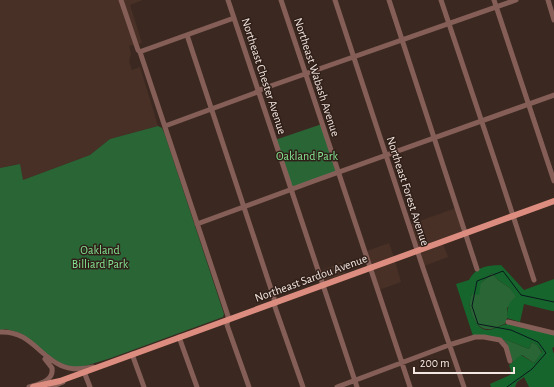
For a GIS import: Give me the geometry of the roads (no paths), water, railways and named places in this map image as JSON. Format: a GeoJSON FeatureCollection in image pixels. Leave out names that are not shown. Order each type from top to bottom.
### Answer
{"type":"FeatureCollection","features":[{"type":"Feature","properties":{"kind":"main road","name":"Northeast Sardou Avenue"},"geometry":{"type":"LineString","coordinates":[[33,387],[45,385],[76,375],[84,370],[275,303],[554,201]]}},
{"type":"Feature","properties":{"kind":"street"},"geometry":{"type":"LineString","coordinates":[[121,0],[165,126],[228,316],[227,324],[250,387]]}},
{"type":"Feature","properties":{"kind":"street","name":"Northeast Chester Avenue"},"geometry":{"type":"LineString","coordinates":[[228,0],[357,387]]}},
{"type":"Feature","properties":{"kind":"street","name":"Northeast Wabash Avenue"},"geometry":{"type":"LineString","coordinates":[[281,0],[410,387]]}},
{"type":"Feature","properties":{"kind":"street","name":"Northeast Forest Avenue"},"geometry":{"type":"LineString","coordinates":[[335,0],[464,387]]}},
{"type":"Feature","properties":{"kind":"street"},"geometry":{"type":"LineString","coordinates":[[389,0],[477,269]]}},
{"type":"Feature","properties":{"kind":"street"},"geometry":{"type":"LineString","coordinates":[[441,0],[481,121],[502,178],[534,280]]}},
{"type":"Feature","properties":{"kind":"street"},"geometry":{"type":"LineString","coordinates":[[494,0],[554,181]]}},
{"type":"Feature","properties":{"kind":"street"},"geometry":{"type":"LineString","coordinates":[[165,126],[305,74],[516,0]]}},
{"type":"Feature","properties":{"kind":"street"},"geometry":{"type":"LineString","coordinates":[[548,0],[554,20]]}},
{"type":"Feature","properties":{"kind":"street"},"geometry":{"type":"LineString","coordinates":[[140,52],[234,18]]}},
{"type":"Feature","properties":{"kind":"street"},"geometry":{"type":"LineString","coordinates":[[187,35],[303,387]]}},
{"type":"Feature","properties":{"kind":"street"},"geometry":{"type":"LineString","coordinates":[[197,224],[554,95]]}},
{"type":"Feature","properties":{"kind":"street"},"geometry":{"type":"LineString","coordinates":[[508,322],[554,332]]}},
{"type":"Feature","properties":{"kind":"street"},"geometry":{"type":"LineString","coordinates":[[0,334],[14,333],[25,338],[61,366],[84,370],[90,387]]}},
{"type":"Feature","properties":{"kind":"street"},"geometry":{"type":"LineString","coordinates":[[0,334],[10,335],[21,339],[50,364],[52,372],[48,380],[29,387]]}},
{"type":"Feature","properties":{"kind":"street"},"geometry":{"type":"LineString","coordinates":[[179,337],[196,387]]}},
{"type":"Feature","properties":{"kind":"street"},"geometry":{"type":"LineString","coordinates":[[338,387],[449,345],[479,337],[497,339],[503,342],[510,361]]}},
{"type":"Feature","properties":{"kind":"street"},"geometry":{"type":"LineString","coordinates":[[132,354],[144,387]]}},
{"type":"Feature","properties":{"kind":"street","name":"Northeast Sardou Avenue"},"geometry":{"type":"LineString","coordinates":[[51,387],[61,384],[76,375]]}},
{"type":"Feature","properties":{"kind":"waterway"},"geometry":{"type":"LineString","coordinates":[[507,387],[532,369],[546,353],[538,342],[511,330],[478,324],[472,306],[477,281],[503,271],[521,295],[554,302]]}},
{"type":"Feature","properties":{"kind":"park label","name":"Oakland Park"},"geometry":{"type":"Point","coordinates":[307,156]}},
{"type":"Feature","properties":{"kind":"park label","name":"Oakland Billiard Park"},"geometry":{"type":"Point","coordinates":[100,257]}}]}
